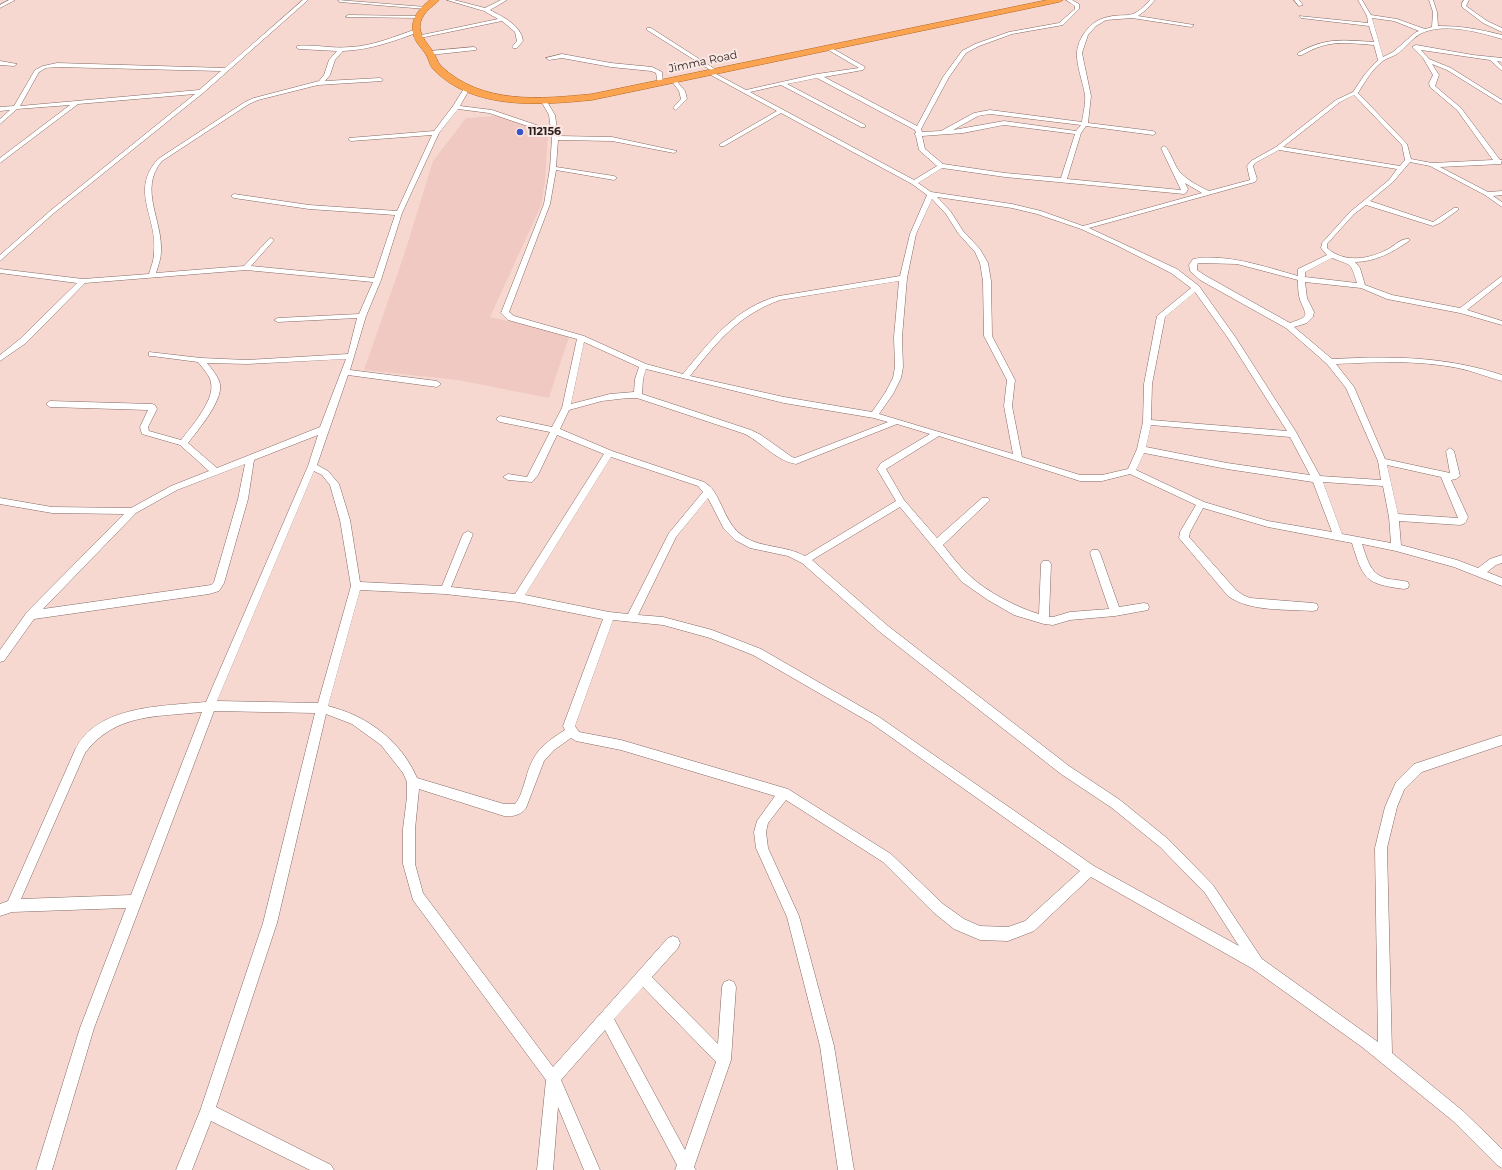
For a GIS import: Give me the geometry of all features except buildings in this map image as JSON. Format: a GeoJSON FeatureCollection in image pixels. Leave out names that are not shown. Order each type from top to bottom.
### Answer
{"type":"FeatureCollection","features":[{"type":"Feature","properties":{"kind":"highway"},"geometry":{"type":"LineString","coordinates":[[417,34],[416,22],[418,17],[435,0]]}},
{"type":"Feature","properties":{"kind":"highway","name":"Jimma Road"},"geometry":{"type":"LineString","coordinates":[[417,34],[430,53],[435,66],[467,88],[501,99],[526,102],[592,97],[1059,0]]}},
{"type":"Feature","properties":{"kind":"street"},"geometry":{"type":"LineString","coordinates":[[0,7],[12,0]]}},
{"type":"Feature","properties":{"kind":"street"},"geometry":{"type":"LineString","coordinates":[[1,256],[52,212],[201,92],[306,0]]}},
{"type":"Feature","properties":{"kind":"street"},"geometry":{"type":"LineString","coordinates":[[449,0],[486,10],[503,19],[516,29],[520,35],[520,42],[515,47]]}},
{"type":"Feature","properties":{"kind":"street"},"geometry":{"type":"LineString","coordinates":[[486,10],[505,0]]}},
{"type":"Feature","properties":{"kind":"street"},"geometry":{"type":"LineString","coordinates":[[1068,0],[1077,5],[1077,9],[1061,24],[1004,35],[977,45],[964,52],[946,77],[918,131],[922,150],[941,166],[1006,175],[1159,191],[1184,192],[1185,189],[1168,159],[1164,148]]}},
{"type":"Feature","properties":{"kind":"street"},"geometry":{"type":"LineString","coordinates":[[1133,17],[1146,8],[1153,0]]}},
{"type":"Feature","properties":{"kind":"street"},"geometry":{"type":"LineString","coordinates":[[1296,0],[1301,5]]}},
{"type":"Feature","properties":{"kind":"street"},"geometry":{"type":"LineString","coordinates":[[1360,0],[1368,16],[1380,60]]}},
{"type":"Feature","properties":{"kind":"street"},"geometry":{"type":"LineString","coordinates":[[1431,0],[1435,12],[1435,28]]}},
{"type":"Feature","properties":{"kind":"street"},"geometry":{"type":"LineString","coordinates":[[1467,0],[1464,3],[1464,6],[1486,22],[1502,30]]}},
{"type":"Feature","properties":{"kind":"street"},"geometry":{"type":"LineString","coordinates":[[340,1],[426,8]]}},
{"type":"Feature","properties":{"kind":"street"},"geometry":{"type":"LineString","coordinates":[[348,16],[418,17]]}},
{"type":"Feature","properties":{"kind":"street"},"geometry":{"type":"LineString","coordinates":[[1368,16],[1395,20],[1424,31]]}},
{"type":"Feature","properties":{"kind":"street"},"geometry":{"type":"LineString","coordinates":[[1064,180],[1078,133],[1085,124],[1088,96],[1079,53],[1080,46],[1093,25],[1100,20],[1110,18],[1133,17],[1191,25]]}},
{"type":"Feature","properties":{"kind":"street"},"geometry":{"type":"LineString","coordinates":[[1301,17],[1370,26]]}},
{"type":"Feature","properties":{"kind":"street"},"geometry":{"type":"LineString","coordinates":[[299,47],[341,50],[358,48],[417,34],[503,19]]}},
{"type":"Feature","properties":{"kind":"street"},"geometry":{"type":"LineString","coordinates":[[1083,228],[1253,181],[1254,179],[1250,166],[1253,162],[1278,148],[1338,101],[1355,93],[1367,75],[1380,60],[1395,53],[1418,33],[1435,28],[1470,29],[1502,37]]}},
{"type":"Feature","properties":{"kind":"street"},"geometry":{"type":"LineString","coordinates":[[649,30],[713,72],[914,184],[930,194],[948,212],[961,233],[984,262],[988,336],[1011,380],[1008,406],[1018,458]]}},
{"type":"Feature","properties":{"kind":"street"},"geometry":{"type":"LineString","coordinates":[[1300,54],[1317,45],[1328,42],[1343,41],[1376,44]]}},
{"type":"Feature","properties":{"kind":"street"},"geometry":{"type":"LineString","coordinates":[[1403,45],[1502,60]]}},
{"type":"Feature","properties":{"kind":"street"},"geometry":{"type":"LineString","coordinates":[[1416,47],[1427,60],[1436,75],[1432,86],[1459,109],[1499,162]]}},
{"type":"Feature","properties":{"kind":"street"},"geometry":{"type":"LineString","coordinates":[[747,91],[782,82],[858,70],[862,67],[828,48]]}},
{"type":"Feature","properties":{"kind":"street"},"geometry":{"type":"LineString","coordinates":[[430,53],[474,49]]}},
{"type":"Feature","properties":{"kind":"street"},"geometry":{"type":"LineString","coordinates":[[315,84],[325,79],[331,61],[341,50]]}},
{"type":"Feature","properties":{"kind":"street"},"geometry":{"type":"LineString","coordinates":[[549,58],[569,56],[611,65],[652,69],[659,72],[660,83]]}},
{"type":"Feature","properties":{"kind":"street"},"geometry":{"type":"LineString","coordinates":[[1492,59],[1502,69]]}},
{"type":"Feature","properties":{"kind":"street"},"geometry":{"type":"LineString","coordinates":[[1427,60],[1449,69],[1502,102]]}},
{"type":"Feature","properties":{"kind":"street"},"geometry":{"type":"LineString","coordinates":[[0,62],[14,64]]}},
{"type":"Feature","properties":{"kind":"street"},"geometry":{"type":"LineString","coordinates":[[0,122],[16,107],[37,71],[45,67],[226,70]]}},
{"type":"Feature","properties":{"kind":"street"},"geometry":{"type":"LineString","coordinates":[[816,76],[918,131],[932,134],[962,131],[1004,123],[1078,133]]}},
{"type":"Feature","properties":{"kind":"street"},"geometry":{"type":"LineString","coordinates":[[152,276],[158,252],[148,182],[150,175],[160,160],[247,103],[256,99],[315,84],[380,80]]}},
{"type":"Feature","properties":{"kind":"street"},"geometry":{"type":"LineString","coordinates":[[674,80],[682,92],[684,99],[676,108]]}},
{"type":"Feature","properties":{"kind":"street"},"geometry":{"type":"LineString","coordinates":[[782,82],[863,126]]}},
{"type":"Feature","properties":{"kind":"street"},"geometry":{"type":"LineString","coordinates":[[44,1170],[87,1028],[210,706],[312,466],[351,356],[362,316],[377,280],[400,213],[436,132],[456,107],[467,88]]}},
{"type":"Feature","properties":{"kind":"street"},"geometry":{"type":"LineString","coordinates":[[0,109],[201,92]]}},
{"type":"Feature","properties":{"kind":"street"},"geometry":{"type":"LineString","coordinates":[[1331,256],[1324,248],[1324,244],[1352,213],[1391,181],[1408,160],[1405,144],[1355,93]]}},
{"type":"Feature","properties":{"kind":"street"},"geometry":{"type":"LineString","coordinates":[[544,101],[552,115],[555,136],[553,168],[547,204],[505,313],[511,318],[581,338],[643,366],[784,400],[874,415],[938,433],[1086,479],[1102,478],[1131,471],[1201,504],[1268,524],[1396,547],[1480,572],[1502,582]]}},
{"type":"Feature","properties":{"kind":"street"},"geometry":{"type":"LineString","coordinates":[[0,161],[76,103]]}},
{"type":"Feature","properties":{"kind":"street"},"geometry":{"type":"LineString","coordinates":[[456,107],[497,113],[555,136],[612,139],[674,151]]}},
{"type":"Feature","properties":{"kind":"street"},"geometry":{"type":"LineString","coordinates":[[722,145],[781,111]]}},
{"type":"Feature","properties":{"kind":"street"},"geometry":{"type":"LineString","coordinates":[[945,132],[972,116],[982,112],[1153,133]]}},
{"type":"Feature","properties":{"kind":"street"},"geometry":{"type":"LineString","coordinates":[[351,139],[436,132]]}},
{"type":"Feature","properties":{"kind":"street"},"geometry":{"type":"LineString","coordinates":[[1278,148],[1403,168]]}},
{"type":"Feature","properties":{"kind":"street"},"geometry":{"type":"LineString","coordinates":[[1408,160],[1432,165],[1499,162]]}},
{"type":"Feature","properties":{"kind":"street"},"geometry":{"type":"LineString","coordinates":[[1432,165],[1487,194],[1502,205]]}},
{"type":"Feature","properties":{"kind":"street"},"geometry":{"type":"LineString","coordinates":[[914,184],[941,166]]}},
{"type":"Feature","properties":{"kind":"street"},"geometry":{"type":"LineString","coordinates":[[553,168],[614,178]]}},
{"type":"Feature","properties":{"kind":"street"},"geometry":{"type":"LineString","coordinates":[[1176,173],[1189,184],[1209,194]]}},
{"type":"Feature","properties":{"kind":"street"},"geometry":{"type":"LineString","coordinates":[[1487,194],[1502,192]]}},
{"type":"Feature","properties":{"kind":"street"},"geometry":{"type":"LineString","coordinates":[[930,194],[1012,206],[1039,212],[1083,228],[1174,271],[1196,288],[1232,338],[1293,434],[1317,479],[1338,536]]}},
{"type":"Feature","properties":{"kind":"street"},"geometry":{"type":"LineString","coordinates":[[874,415],[889,394],[897,378],[899,367],[898,338],[903,278],[913,234],[930,194]]}},
{"type":"Feature","properties":{"kind":"street"},"geometry":{"type":"LineString","coordinates":[[234,196],[309,207],[400,213]]}},
{"type":"Feature","properties":{"kind":"street"},"geometry":{"type":"LineString","coordinates":[[1365,202],[1433,224],[1456,209]]}},
{"type":"Feature","properties":{"kind":"street"},"geometry":{"type":"LineString","coordinates":[[246,268],[271,240]]}},
{"type":"Feature","properties":{"kind":"street"},"geometry":{"type":"LineString","coordinates":[[1289,326],[1304,321],[1309,317],[1310,312],[1303,298],[1301,279],[1302,271],[1305,268],[1331,256],[1350,260],[1381,255],[1407,240]]}},
{"type":"Feature","properties":{"kind":"street"},"geometry":{"type":"LineString","coordinates":[[1350,260],[1356,268],[1362,286]]}},
{"type":"Feature","properties":{"kind":"street"},"geometry":{"type":"LineString","coordinates":[[1396,547],[1394,518],[1382,461],[1350,386],[1330,362],[1289,326],[1203,278],[1194,271],[1193,265],[1196,261],[1237,262],[1301,279],[1362,286],[1407,302],[1461,311],[1502,323]]}},
{"type":"Feature","properties":{"kind":"street"},"geometry":{"type":"LineString","coordinates":[[0,271],[83,281],[246,268],[377,280]]}},
{"type":"Feature","properties":{"kind":"street"},"geometry":{"type":"LineString","coordinates":[[685,377],[724,329],[742,314],[760,304],[779,298],[903,278]]}},
{"type":"Feature","properties":{"kind":"street"},"geometry":{"type":"LineString","coordinates":[[1461,311],[1501,280]]}},
{"type":"Feature","properties":{"kind":"street"},"geometry":{"type":"LineString","coordinates":[[0,358],[23,342],[83,281]]}},
{"type":"Feature","properties":{"kind":"street"},"geometry":{"type":"LineString","coordinates":[[1131,471],[1141,449],[1147,422],[1148,384],[1161,316],[1196,288]]}},
{"type":"Feature","properties":{"kind":"street"},"geometry":{"type":"LineString","coordinates":[[278,320],[362,316]]}},
{"type":"Feature","properties":{"kind":"street"},"geometry":{"type":"LineString","coordinates":[[508,477],[526,480],[531,478],[566,408],[581,338]]}},
{"type":"Feature","properties":{"kind":"street"},"geometry":{"type":"LineString","coordinates":[[152,354],[201,360],[247,362],[351,356]]}},
{"type":"Feature","properties":{"kind":"street"},"geometry":{"type":"LineString","coordinates":[[1330,362],[1415,359],[1447,363],[1502,378]]}},
{"type":"Feature","properties":{"kind":"street"},"geometry":{"type":"LineString","coordinates":[[183,443],[208,409],[216,388],[214,379],[201,360]]}},
{"type":"Feature","properties":{"kind":"street"},"geometry":{"type":"LineString","coordinates":[[638,395],[639,379],[643,366]]}},
{"type":"Feature","properties":{"kind":"street"},"geometry":{"type":"LineString","coordinates":[[345,372],[437,384]]}},
{"type":"Feature","properties":{"kind":"street"},"geometry":{"type":"LineString","coordinates":[[566,408],[609,396],[622,394],[638,395],[748,432],[758,437],[790,460],[801,460],[895,422]]}},
{"type":"Feature","properties":{"kind":"street"},"geometry":{"type":"LineString","coordinates":[[50,404],[104,407],[152,407],[153,409],[144,427],[146,432],[148,434],[183,443],[215,471]]}},
{"type":"Feature","properties":{"kind":"street"},"geometry":{"type":"LineString","coordinates":[[500,419],[554,430],[609,453],[701,484],[709,491],[730,529],[737,537],[747,543],[792,553],[805,560],[884,629],[1065,770],[1116,804],[1164,843],[1209,888],[1258,964]]}},
{"type":"Feature","properties":{"kind":"street"},"geometry":{"type":"LineString","coordinates":[[1147,422],[1293,434]]}},
{"type":"Feature","properties":{"kind":"street"},"geometry":{"type":"LineString","coordinates":[[0,658],[31,615],[133,511],[174,488],[324,429]]}},
{"type":"Feature","properties":{"kind":"street"},"geometry":{"type":"LineString","coordinates":[[938,433],[882,467],[883,473],[901,502],[966,579],[992,597],[1018,612],[1044,620],[1053,621],[1070,616],[1115,612],[1144,607]]}},
{"type":"Feature","properties":{"kind":"street"},"geometry":{"type":"LineString","coordinates":[[1141,449],[1227,466],[1317,479],[1387,483]]}},
{"type":"Feature","properties":{"kind":"street"},"geometry":{"type":"LineString","coordinates":[[1382,461],[1445,476],[1454,476],[1450,451]]}},
{"type":"Feature","properties":{"kind":"street"},"geometry":{"type":"LineString","coordinates":[[518,598],[609,453]]}},
{"type":"Feature","properties":{"kind":"street"},"geometry":{"type":"LineString","coordinates":[[31,615],[215,588],[219,583],[243,499],[250,459]]}},
{"type":"Feature","properties":{"kind":"street"},"geometry":{"type":"LineString","coordinates":[[184,1170],[207,1111],[270,923],[322,708],[356,586],[345,520],[334,484],[325,473],[312,466]]}},
{"type":"Feature","properties":{"kind":"street"},"geometry":{"type":"LineString","coordinates":[[1394,518],[1460,522],[1463,518],[1445,476]]}},
{"type":"Feature","properties":{"kind":"street"},"geometry":{"type":"LineString","coordinates":[[631,618],[672,535],[683,520],[709,491]]}},
{"type":"Feature","properties":{"kind":"street"},"geometry":{"type":"LineString","coordinates":[[936,545],[985,500]]}},
{"type":"Feature","properties":{"kind":"street"},"geometry":{"type":"LineString","coordinates":[[0,501],[52,510],[133,511]]}},
{"type":"Feature","properties":{"kind":"street"},"geometry":{"type":"LineString","coordinates":[[805,560],[901,502]]}},
{"type":"Feature","properties":{"kind":"street"},"geometry":{"type":"LineString","coordinates":[[1201,504],[1185,532],[1184,538],[1232,593],[1249,602],[1314,607]]}},
{"type":"Feature","properties":{"kind":"street"},"geometry":{"type":"LineString","coordinates":[[445,590],[468,534]]}},
{"type":"Feature","properties":{"kind":"street"},"geometry":{"type":"LineString","coordinates":[[1356,540],[1366,570],[1370,577],[1383,583],[1404,585]]}},
{"type":"Feature","properties":{"kind":"street"},"geometry":{"type":"LineString","coordinates":[[1095,553],[1115,612]]}},
{"type":"Feature","properties":{"kind":"street"},"geometry":{"type":"LineString","coordinates":[[1480,572],[1493,562],[1502,560]]}},
{"type":"Feature","properties":{"kind":"street"},"geometry":{"type":"LineString","coordinates":[[1044,620],[1046,564]]}},
{"type":"Feature","properties":{"kind":"street"},"geometry":{"type":"LineString","coordinates":[[356,586],[445,590],[518,598],[609,616],[663,621],[712,634],[757,652],[875,720],[1090,870],[1258,964],[1367,1042],[1458,1116],[1502,1160]]}},
{"type":"Feature","properties":{"kind":"street"},"geometry":{"type":"LineString","coordinates":[[609,616],[569,726],[571,732],[576,736],[621,745],[784,793],[887,858],[938,908],[959,924],[980,933],[1008,934],[1029,926],[1090,870]]}},
{"type":"Feature","properties":{"kind":"street"},"geometry":{"type":"LineString","coordinates":[[136,901],[6,908],[81,750],[90,738],[109,724],[122,718],[146,712],[210,706],[322,708],[356,721],[385,741],[408,770],[413,782],[408,864],[418,896],[553,1078],[592,1170]]}},
{"type":"Feature","properties":{"kind":"street"},"geometry":{"type":"LineString","coordinates":[[413,782],[511,811],[520,807],[524,800],[535,764],[541,756],[571,732]]}},
{"type":"Feature","properties":{"kind":"street"},"geometry":{"type":"LineString","coordinates":[[1385,1057],[1381,848],[1391,807],[1400,786],[1418,768],[1502,740]]}},
{"type":"Feature","properties":{"kind":"street"},"geometry":{"type":"LineString","coordinates":[[784,793],[763,821],[760,832],[762,848],[793,916],[827,1046],[846,1170]]}},
{"type":"Feature","properties":{"kind":"street"},"geometry":{"type":"LineString","coordinates":[[545,1170],[553,1078],[673,943]]}},
{"type":"Feature","properties":{"kind":"street"},"geometry":{"type":"LineString","coordinates":[[642,978],[724,1060]]}},
{"type":"Feature","properties":{"kind":"street"},"geometry":{"type":"LineString","coordinates":[[686,1169],[724,1060],[729,987]]}},
{"type":"Feature","properties":{"kind":"street"},"geometry":{"type":"LineString","coordinates":[[606,1018],[686,1169]]}},
{"type":"Feature","properties":{"kind":"street"},"geometry":{"type":"LineString","coordinates":[[207,1111],[326,1170]]}},
{"type":"Feature","properties":{"kind":"shaded area"},"geometry":{"type":"Polygon","coordinates":[[[509,115],[548,133],[545,182],[541,206],[490,317],[570,334],[549,398],[457,380],[364,370],[404,255],[433,161],[466,118],[509,115]]]}},
{"type":"Feature","properties":{"kind":"place","name":"112156"},"geometry":{"type":"Point","coordinates":[520,132]}}]}
